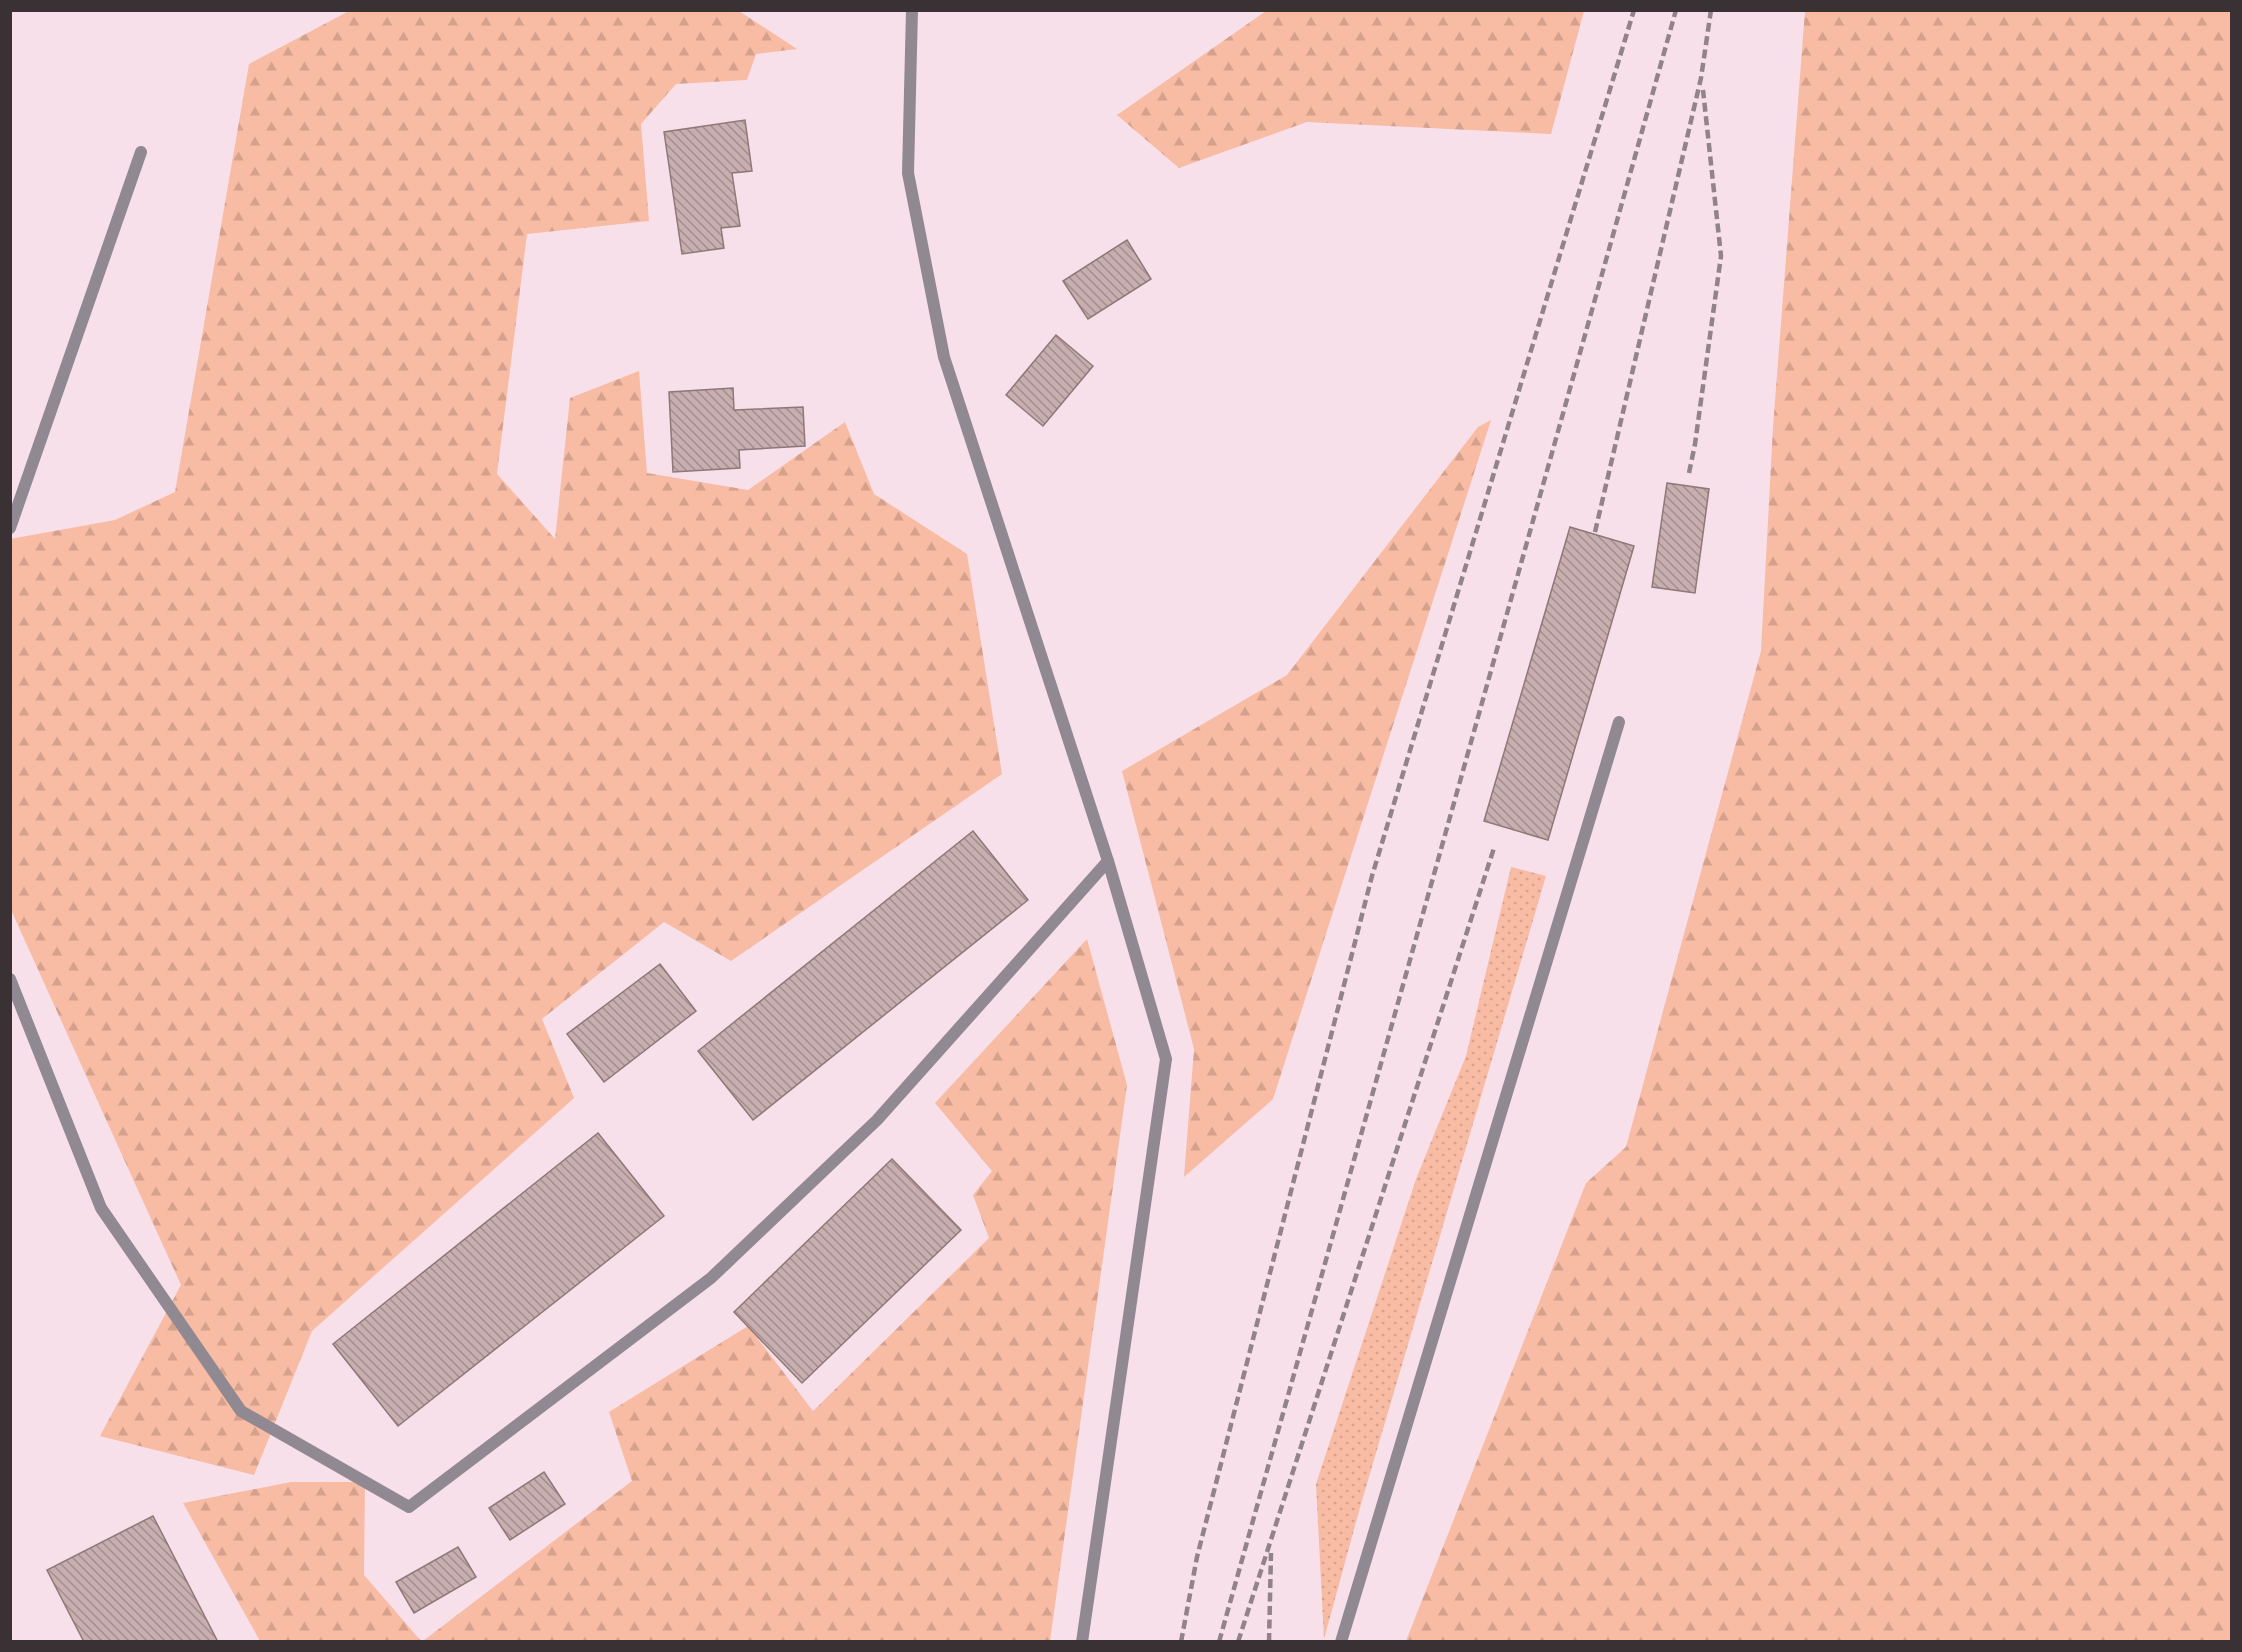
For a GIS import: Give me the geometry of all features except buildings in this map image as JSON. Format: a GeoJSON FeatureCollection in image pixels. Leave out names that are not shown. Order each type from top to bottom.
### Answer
{"type":"FeatureCollection","features":[{"type":"Feature","properties":{"kind":"lane"},"geometry":{"type":"LineString","coordinates":[[912,11],[908,173],[944,357],[1108,861],[1166,1059],[1082,1641]]}},
{"type":"Feature","properties":{"kind":"lane"},"geometry":{"type":"LineString","coordinates":[[10,528],[141,152]]}},
{"type":"Feature","properties":{"kind":"lane"},"geometry":{"type":"LineString","coordinates":[[1341,1641],[1619,722]]}},
{"type":"Feature","properties":{"kind":"lane"},"geometry":{"type":"LineString","coordinates":[[10,980],[100,1208],[241,1411],[410,1507],[711,1278],[877,1120],[1108,861]]}},
{"type":"Feature","properties":{"kind":"green space"},"geometry":{"type":"Polygon","coordinates":[[[349,11],[739,11],[797,49],[756,54],[747,80],[676,84],[641,124],[649,221],[527,234],[497,474],[555,539],[570,398],[639,371],[647,473],[748,490],[845,422],[874,494],[967,554],[1002,774],[731,961],[664,922],[542,1019],[574,1098],[312,1331],[254,1475],[100,1436],[181,1285],[11,910],[10,539],[115,520],[175,492],[249,64],[349,11]]]}},
{"type":"Feature","properties":{"kind":"green space"},"geometry":{"type":"Polygon","coordinates":[[[1266,11],[1584,11],[1551,134],[1307,122],[1179,168],[1117,115],[1266,11]]]}},
{"type":"Feature","properties":{"kind":"green space"},"geometry":{"type":"Polygon","coordinates":[[[1805,11],[2231,11],[2231,1641],[1406,1641],[1586,1183],[1626,1147],[1761,651],[1773,427],[1805,11]]]}},
{"type":"Feature","properties":{"kind":"green space"},"geometry":{"type":"Polygon","coordinates":[[[1491,420],[1273,1099],[1184,1177],[1194,1049],[1122,771],[1287,675],[1478,427],[1491,420]]]}},
{"type":"Feature","properties":{"kind":"green space"},"geometry":{"type":"Polygon","coordinates":[[[1511,867],[1546,876],[1361,1504],[1324,1639],[1316,1484],[1416,1179],[1466,1056],[1511,867]]]}},
{"type":"Feature","properties":{"kind":"green space"},"geometry":{"type":"Polygon","coordinates":[[[1087,939],[1127,1085],[1050,1641],[423,1641],[632,1481],[609,1412],[748,1326],[813,1411],[989,1238],[973,1195],[992,1171],[935,1103],[1087,939]]]}},
{"type":"Feature","properties":{"kind":"green space"},"geometry":{"type":"Polygon","coordinates":[[[291,1482],[365,1482],[364,1575],[421,1641],[260,1641],[183,1503],[291,1482]]]}},
{"type":"Feature","properties":{"kind":"railway"},"geometry":{"type":"LineString","coordinates":[[1181,1642],[1197,1557],[1372,876],[1634,10]]}},
{"type":"Feature","properties":{"kind":"railway"},"geometry":{"type":"LineString","coordinates":[[1219,1642],[1676,10]]}},
{"type":"Feature","properties":{"kind":"railway"},"geometry":{"type":"LineString","coordinates":[[1595,532],[1701,78],[1711,10]]}},
{"type":"Feature","properties":{"kind":"railway"},"geometry":{"type":"LineString","coordinates":[[1689,473],[1721,256],[1703,90]]}},
{"type":"Feature","properties":{"kind":"railway"},"geometry":{"type":"LineString","coordinates":[[1238,1642],[1494,848]]}},
{"type":"Feature","properties":{"kind":"railway"},"geometry":{"type":"LineString","coordinates":[[1269,1642],[1271,1553]]}}]}
